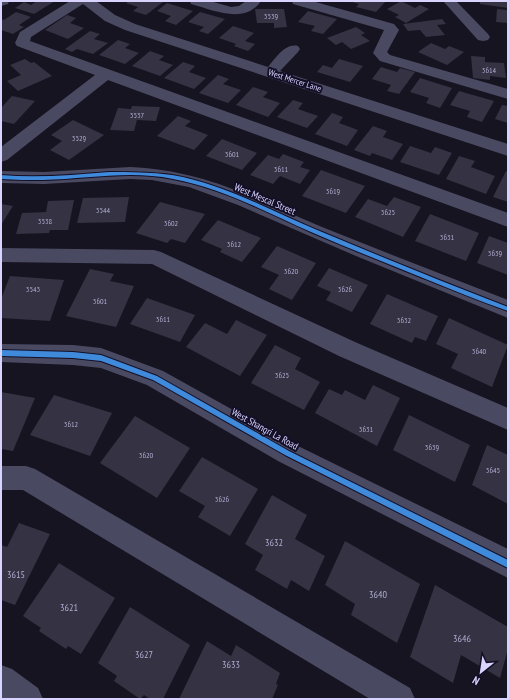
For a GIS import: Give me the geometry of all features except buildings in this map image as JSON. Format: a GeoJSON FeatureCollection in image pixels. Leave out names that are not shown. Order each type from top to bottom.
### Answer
{"type":"FeatureCollection","features":[{"type":"Feature","properties":{"kind":"street"},"geometry":{"type":"LineString","coordinates":[[79,1],[25,35],[22,43],[508,220]]}},
{"type":"Feature","properties":{"kind":"street","name":"West Mercer Lane"},"geometry":{"type":"LineString","coordinates":[[88,1],[117,22],[508,150]]}},
{"type":"Feature","properties":{"kind":"street"},"geometry":{"type":"LineString","coordinates":[[196,1],[230,11],[242,10],[255,1]]}},
{"type":"Feature","properties":{"kind":"street"},"geometry":{"type":"LineString","coordinates":[[298,1],[389,27],[392,30],[380,53],[385,58],[508,94]]}},
{"type":"Feature","properties":{"kind":"street"},"geometry":{"type":"LineString","coordinates":[[449,1],[484,37]]}},
{"type":"Feature","properties":{"kind":"street"},"geometry":{"type":"LineString","coordinates":[[271,72],[293,49]]}},
{"type":"Feature","properties":{"kind":"street"},"geometry":{"type":"LineString","coordinates":[[1,156],[107,74]]}},
{"type":"Feature","properties":{"kind":"street","name":"West Mescal Street"},"geometry":{"type":"LineString","coordinates":[[1,177],[20,179],[128,164],[214,188],[390,263],[508,309]]}},
{"type":"Feature","properties":{"kind":"street"},"geometry":{"type":"LineString","coordinates":[[1,255],[154,257],[347,349],[508,419]]}},
{"type":"Feature","properties":{"kind":"street","name":"West Shangri La Road"},"geometry":{"type":"LineString","coordinates":[[1,353],[72,355],[101,358],[155,378],[287,453],[508,564]]}},
{"type":"Feature","properties":{"kind":"street"},"geometry":{"type":"LineString","coordinates":[[1,478],[26,478],[399,699]]}},
{"type":"Feature","properties":{"kind":"street"},"geometry":{"type":"LineString","coordinates":[[1,680],[27,699]]}},
{"type":"Feature","properties":{"kind":"cycle path"},"geometry":{"type":"LineString","coordinates":[[1,177],[22,179],[130,173],[152,174],[191,181],[245,200],[338,241],[508,309]]}},
{"type":"Feature","properties":{"kind":"cycle path"},"geometry":{"type":"LineString","coordinates":[[1,353],[73,355],[101,358],[155,378],[287,453],[508,564]]}}]}
